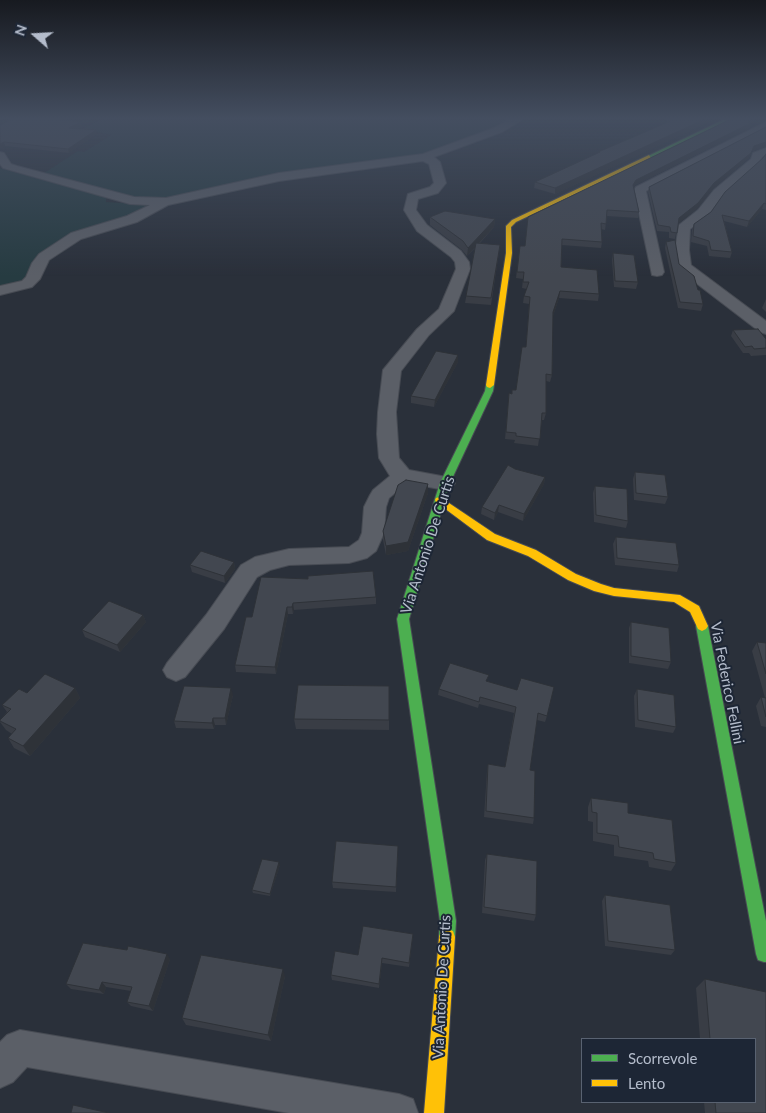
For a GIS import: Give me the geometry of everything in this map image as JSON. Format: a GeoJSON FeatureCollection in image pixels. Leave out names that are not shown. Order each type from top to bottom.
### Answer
{"type":"FeatureCollection","features":[{"type":"Feature","properties":{"kind":"street"},"geometry":{"type":"LineString","coordinates":[[27,172],[121,198],[144,202],[166,202],[279,177],[316,172]]}},
{"type":"Feature","properties":{"kind":"street"},"geometry":{"type":"LineString","coordinates":[[437,172],[440,183],[434,190],[412,197],[410,210],[422,228],[456,254],[462,262],[463,270],[446,311],[423,332],[392,370],[387,412],[388,458],[395,469],[403,476],[442,491]]}},
{"type":"Feature","properties":{"kind":"street","name":"Via Antonio De Curtis"},"geometry":{"type":"LineString","coordinates":[[434,1113],[448,921],[403,619],[442,491],[489,391],[509,253],[508,227],[514,221],[618,172]]}},
{"type":"Feature","properties":{"kind":"street"},"geometry":{"type":"LineString","coordinates":[[656,272],[640,190],[675,172]]}},
{"type":"Feature","properties":{"kind":"street"},"geometry":{"type":"LineString","coordinates":[[742,172],[718,193],[703,213],[684,228],[682,250],[684,267],[766,329]]}},
{"type":"Feature","properties":{"kind":"street"},"geometry":{"type":"LineString","coordinates":[[0,291],[27,284],[33,279],[39,263],[44,257],[76,236],[132,219],[166,202]]}},
{"type":"Feature","properties":{"kind":"street"},"geometry":{"type":"LineString","coordinates":[[176,670],[215,622],[249,571],[263,563],[289,557],[349,555],[359,552],[368,545],[373,533],[375,506],[380,495],[403,476]]}},
{"type":"Feature","properties":{"kind":"street","name":"Via Federico Fellini"},"geometry":{"type":"LineString","coordinates":[[442,491],[491,537],[532,553],[572,577],[598,588],[614,592],[676,598],[695,608],[700,618],[764,954]]}},
{"type":"Feature","properties":{"kind":"street"},"geometry":{"type":"LineString","coordinates":[[0,1069],[20,1048],[398,1113]]}},
{"type":"Feature","properties":{"kind":"green space"},"geometry":{"type":"Polygon","coordinates":[[[0,172],[14,172],[106,197],[106,202],[154,205],[152,209],[79,231],[30,278],[0,289],[0,172]]]}},
{"type":"Feature","properties":{"kind":"green space"},"geometry":{"type":"Polygon","coordinates":[[[46,172],[326,172],[174,199],[147,201],[41,175],[46,172]]]}},
{"type":"Feature","properties":{"kind":"building"},"geometry":{"type":"Polygon","coordinates":[[[557,172],[590,172],[555,188],[535,182],[557,172]]]}},
{"type":"Feature","properties":{"kind":"building"},"geometry":{"type":"Polygon","coordinates":[[[621,172],[652,172],[636,180],[633,185],[639,212],[607,210],[606,224],[601,223],[602,242],[562,239],[561,267],[597,270],[599,294],[560,291],[553,312],[552,375],[546,374],[546,413],[542,413],[540,439],[516,436],[516,433],[506,432],[509,393],[512,394],[512,390],[516,390],[522,347],[526,347],[530,297],[524,296],[529,282],[523,282],[524,272],[517,272],[520,246],[525,246],[528,217],[621,172]]]}},
{"type":"Feature","properties":{"kind":"building"},"geometry":{"type":"Polygon","coordinates":[[[678,172],[728,172],[714,183],[698,203],[679,218],[677,233],[671,232],[670,227],[658,225],[649,187],[678,172]]]}},
{"type":"Feature","properties":{"kind":"building"},"geometry":{"type":"Polygon","coordinates":[[[747,172],[766,172],[766,204],[764,203],[749,221],[722,215],[732,252],[711,250],[709,241],[693,236],[694,224],[711,212],[725,192],[747,172]]]}},
{"type":"Feature","properties":{"kind":"building"},"geometry":{"type":"Polygon","coordinates":[[[445,211],[495,219],[468,248],[463,241],[430,217],[445,211]]]}},
{"type":"Feature","properties":{"kind":"building"},"geometry":{"type":"Polygon","coordinates":[[[675,240],[679,264],[694,276],[703,304],[680,302],[666,242],[675,240]]]}},
{"type":"Feature","properties":{"kind":"building"},"geometry":{"type":"Polygon","coordinates":[[[476,243],[500,245],[491,298],[466,296],[476,243]]]}},
{"type":"Feature","properties":{"kind":"building"},"geometry":{"type":"Polygon","coordinates":[[[613,253],[634,255],[638,282],[615,281],[613,253]]]}},
{"type":"Feature","properties":{"kind":"building"},"geometry":{"type":"Polygon","coordinates":[[[758,329],[766,339],[766,348],[754,349],[752,346],[745,347],[733,330],[758,329]]]}},
{"type":"Feature","properties":{"kind":"building"},"geometry":{"type":"Polygon","coordinates":[[[436,351],[458,355],[435,400],[411,396],[436,351]]]}},
{"type":"Feature","properties":{"kind":"building"},"geometry":{"type":"Polygon","coordinates":[[[508,465],[515,469],[545,477],[524,514],[499,505],[495,513],[482,507],[508,465]]]}},
{"type":"Feature","properties":{"kind":"building"},"geometry":{"type":"Polygon","coordinates":[[[635,472],[665,475],[668,497],[636,493],[635,472]]]}},
{"type":"Feature","properties":{"kind":"building"},"geometry":{"type":"Polygon","coordinates":[[[406,480],[428,484],[408,542],[386,546],[383,531],[398,485],[406,480]]]}},
{"type":"Feature","properties":{"kind":"building"},"geometry":{"type":"Polygon","coordinates":[[[595,486],[627,489],[628,521],[596,515],[595,486]]]}},
{"type":"Feature","properties":{"kind":"building"},"geometry":{"type":"Polygon","coordinates":[[[616,537],[676,543],[679,565],[617,558],[616,537]]]}},
{"type":"Feature","properties":{"kind":"building"},"geometry":{"type":"Polygon","coordinates":[[[201,551],[234,562],[224,576],[190,565],[201,551]]]}},
{"type":"Feature","properties":{"kind":"building"},"geometry":{"type":"Polygon","coordinates":[[[373,571],[376,597],[293,603],[292,607],[287,607],[275,667],[235,665],[246,617],[252,617],[261,577],[308,579],[308,576],[373,571]]]}},
{"type":"Feature","properties":{"kind":"building"},"geometry":{"type":"Polygon","coordinates":[[[109,601],[143,615],[117,645],[82,630],[109,601]]]}},
{"type":"Feature","properties":{"kind":"building"},"geometry":{"type":"Polygon","coordinates":[[[631,622],[669,628],[671,662],[631,656],[631,622]]]}},
{"type":"Feature","properties":{"kind":"building"},"geometry":{"type":"Polygon","coordinates":[[[757,642],[766,643],[766,674],[757,642]]]}},
{"type":"Feature","properties":{"kind":"building"},"geometry":{"type":"Polygon","coordinates":[[[450,663],[489,675],[486,681],[517,690],[521,678],[554,687],[547,716],[538,713],[530,770],[535,771],[534,818],[486,811],[488,764],[505,767],[516,707],[480,697],[479,702],[439,689],[450,663]]]}},
{"type":"Feature","properties":{"kind":"building"},"geometry":{"type":"Polygon","coordinates":[[[45,674],[75,688],[23,746],[8,738],[16,729],[0,721],[11,709],[2,705],[19,689],[27,693],[45,674]]]}},
{"type":"Feature","properties":{"kind":"building"},"geometry":{"type":"Polygon","coordinates":[[[298,685],[389,686],[389,720],[294,719],[298,685]]]}},
{"type":"Feature","properties":{"kind":"building"},"geometry":{"type":"Polygon","coordinates":[[[184,686],[231,688],[225,718],[213,718],[212,723],[174,721],[184,686]]]}},
{"type":"Feature","properties":{"kind":"building"},"geometry":{"type":"Polygon","coordinates":[[[637,689],[674,695],[676,727],[638,720],[637,689]]]}},
{"type":"Feature","properties":{"kind":"building"},"geometry":{"type":"Polygon","coordinates":[[[761,697],[766,698],[766,717],[761,697]]]}},
{"type":"Feature","properties":{"kind":"building"},"geometry":{"type":"Polygon","coordinates":[[[591,798],[628,803],[628,813],[672,820],[676,863],[654,859],[653,853],[619,847],[618,836],[597,833],[597,813],[592,812],[591,798]]]}},
{"type":"Feature","properties":{"kind":"building"},"geometry":{"type":"Polygon","coordinates":[[[336,841],[398,846],[396,887],[332,882],[336,841]]]}},
{"type":"Feature","properties":{"kind":"building"},"geometry":{"type":"Polygon","coordinates":[[[487,854],[537,861],[536,915],[484,907],[487,854]]]}},
{"type":"Feature","properties":{"kind":"building"},"geometry":{"type":"Polygon","coordinates":[[[262,859],[279,862],[270,894],[252,890],[262,859]]]}},
{"type":"Feature","properties":{"kind":"building"},"geometry":{"type":"Polygon","coordinates":[[[605,895],[670,905],[675,950],[608,941],[605,895]]]}},
{"type":"Feature","properties":{"kind":"building"},"geometry":{"type":"Polygon","coordinates":[[[363,926],[413,934],[409,963],[382,958],[379,984],[331,975],[335,951],[358,955],[363,926]]]}},
{"type":"Feature","properties":{"kind":"building"},"geometry":{"type":"Polygon","coordinates":[[[83,943],[127,950],[128,946],[167,954],[149,1006],[127,1002],[132,987],[102,982],[99,990],[66,984],[83,943]]]}},
{"type":"Feature","properties":{"kind":"building"},"geometry":{"type":"Polygon","coordinates":[[[201,955],[283,969],[268,1035],[182,1018],[201,955]]]}},
{"type":"Feature","properties":{"kind":"building"},"geometry":{"type":"Polygon","coordinates":[[[705,979],[766,992],[766,1113],[716,1113],[715,1103],[756,1103],[756,1038],[710,1038],[705,979]]]}},
{"type":"Feature","properties":{"kind":"building"},"geometry":{"type":"Polygon","coordinates":[[[73,1105],[109,1113],[71,1113],[73,1105]]]}},
{"type":"Feature","properties":{"kind":"traffic: fast"},"geometry":{"type":"LineString","coordinates":[[447,937],[448,921],[403,619],[445,483],[489,391],[490,385]]}},
{"type":"Feature","properties":{"kind":"traffic: fast"},"geometry":{"type":"LineString","coordinates":[[702,626],[764,954]]}},
{"type":"Feature","properties":{"kind":"traffic: slow"},"geometry":{"type":"LineString","coordinates":[[490,385],[509,253],[508,227],[514,221],[617,172]]}},
{"type":"Feature","properties":{"kind":"traffic: slow"},"geometry":{"type":"LineString","coordinates":[[440,500],[491,537],[532,553],[572,577],[598,588],[614,592],[676,598],[695,609],[702,626]]}},
{"type":"Feature","properties":{"kind":"traffic: slow"},"geometry":{"type":"LineString","coordinates":[[434,1113],[447,937]]}}]}
